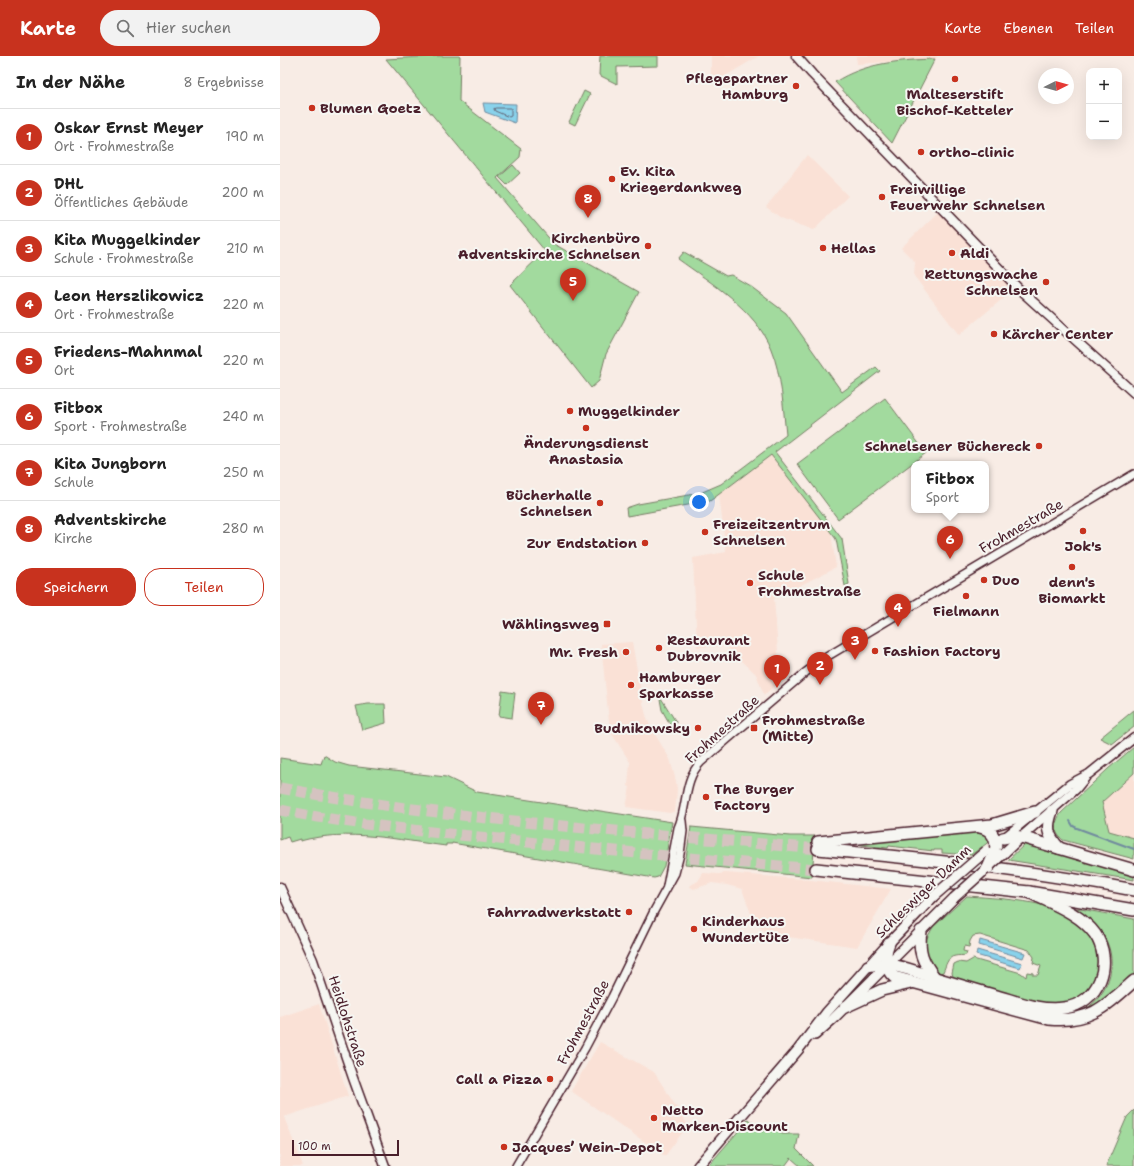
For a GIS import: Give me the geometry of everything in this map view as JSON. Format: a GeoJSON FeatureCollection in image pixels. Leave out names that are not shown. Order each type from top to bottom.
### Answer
{"type":"FeatureCollection","features":[{"type":"Feature","properties":{"kind":"highway"},"geometry":{"type":"LineString","coordinates":[[1052,811],[1049,818],[1048,830],[1051,839],[1059,848]]}},
{"type":"Feature","properties":{"kind":"highway"},"geometry":{"type":"LineString","coordinates":[[1035,812],[999,824],[980,827],[818,845],[1030,873],[1134,890]]}},
{"type":"Feature","properties":{"kind":"highway"},"geometry":{"type":"LineString","coordinates":[[980,827],[989,831],[993,836],[997,847]]}},
{"type":"Feature","properties":{"kind":"highway"},"geometry":{"type":"LineString","coordinates":[[988,868],[997,847],[1012,836],[1021,837],[1134,870]]}},
{"type":"Feature","properties":{"kind":"highway"},"geometry":{"type":"LineString","coordinates":[[816,869],[1029,892],[1134,910]]}},
{"type":"Feature","properties":{"kind":"highway"},"geometry":{"type":"LineString","coordinates":[[868,966],[878,964],[902,967],[935,978],[1047,1009],[1066,1008],[1077,1005],[1088,998],[1099,983],[1103,973],[1103,955],[1098,939],[1091,929],[1074,915],[1029,892]]}},
{"type":"Feature","properties":{"kind":"highway"},"geometry":{"type":"LineString","coordinates":[[921,931],[920,949],[922,958],[935,978]]}},
{"type":"Feature","properties":{"kind":"highway"},"geometry":{"type":"LineString","coordinates":[[889,942],[886,951],[887,965],[889,972],[894,977],[1041,1017],[1063,1020],[1085,1016],[1099,1010],[1111,1002],[1134,981]]}},
{"type":"Feature","properties":{"kind":"highway"},"geometry":{"type":"LineString","coordinates":[[845,1007],[882,990],[913,982]]}},
{"type":"Feature","properties":{"kind":"main road"},"geometry":{"type":"LineString","coordinates":[[796,56],[1020,290],[1134,393]]}},
{"type":"Feature","properties":{"kind":"main road","name":"Schleswiger Damm"},"geometry":{"type":"LineString","coordinates":[[997,847],[1021,837],[1076,789],[1089,774],[1134,738]]}},
{"type":"Feature","properties":{"kind":"main road","name":"Schleswiger Damm"},"geometry":{"type":"LineString","coordinates":[[698,1166],[798,1050],[827,1012],[889,942],[934,896],[997,847],[1035,812],[1070,784],[1089,774]]}},
{"type":"Feature","properties":{"kind":"main road","name":"Schleswiger Damm"},"geometry":{"type":"LineString","coordinates":[[798,1050],[845,1007],[954,898],[988,868]]}},
{"type":"Feature","properties":{"kind":"main road","name":"Heidlohstraße"},"geometry":{"type":"LineString","coordinates":[[280,887],[313,960],[385,1166]]}},
{"type":"Feature","properties":{"kind":"street","name":"Frohmestraße"},"geometry":{"type":"LineString","coordinates":[[516,1166],[585,1048],[667,886],[688,785],[692,774],[698,765],[806,672],[843,646],[1134,474]]}},
{"type":"Feature","properties":{"kind":"shaded area"},"geometry":{"type":"Polygon","coordinates":[[[711,56],[759,56],[711,83],[711,56]]]}},
{"type":"Feature","properties":{"kind":"shaded area"},"geometry":{"type":"Polygon","coordinates":[[[856,56],[937,56],[936,59],[857,64],[856,56]]]}},
{"type":"Feature","properties":{"kind":"shaded area"},"geometry":{"type":"Polygon","coordinates":[[[807,155],[848,196],[814,230],[781,218],[766,207],[807,155]]]}},
{"type":"Feature","properties":{"kind":"shaded area"},"geometry":{"type":"Polygon","coordinates":[[[939,211],[1013,290],[959,335],[914,276],[915,262],[901,248],[939,211]]]}},
{"type":"Feature","properties":{"kind":"shaded area","name":"Schule Frohmestraße"},"geometry":{"type":"Polygon","coordinates":[[[771,455],[831,532],[836,567],[774,599],[779,664],[784,677],[764,695],[756,674],[726,646],[697,647],[693,558],[726,552],[719,494],[771,455]]]}},
{"type":"Feature","properties":{"kind":"shaded area"},"geometry":{"type":"Polygon","coordinates":[[[632,642],[646,715],[650,726],[670,759],[676,781],[677,790],[675,811],[670,813],[626,807],[630,787],[628,786],[630,762],[610,731],[601,644],[632,642]]]}},
{"type":"Feature","properties":{"kind":"shaded area"},"geometry":{"type":"Polygon","coordinates":[[[1134,773],[1134,838],[1109,831],[1102,802],[1134,773]]]}},
{"type":"Feature","properties":{"kind":"shaded area"},"geometry":{"type":"Polygon","coordinates":[[[703,873],[725,873],[801,879],[891,889],[857,947],[768,934],[754,922],[742,889],[712,883],[694,889],[689,886],[698,881],[703,873]]]}},
{"type":"Feature","properties":{"kind":"shaded area"},"geometry":{"type":"Polygon","coordinates":[[[319,1004],[348,1096],[284,1117],[303,1166],[280,1166],[280,1017],[319,1004]]]}},
{"type":"Feature","properties":{"kind":"shaded area"},"geometry":{"type":"Polygon","coordinates":[[[600,1042],[654,1072],[688,1125],[665,1156],[571,1091],[600,1042]]]}},
{"type":"Feature","properties":{"kind":"green space"},"geometry":{"type":"Polygon","coordinates":[[[460,56],[459,101],[521,149],[520,157],[497,178],[554,244],[639,292],[606,354],[599,381],[591,388],[510,285],[545,251],[386,59],[460,56]]]}},
{"type":"Feature","properties":{"kind":"green space"},"geometry":{"type":"Polygon","coordinates":[[[600,56],[658,56],[658,66],[617,67],[617,84],[599,75],[600,56]]]}},
{"type":"Feature","properties":{"kind":"green space"},"geometry":{"type":"Polygon","coordinates":[[[935,59],[892,143],[835,82],[858,71],[883,64],[909,60],[935,59]]]}},
{"type":"Feature","properties":{"kind":"green space"},"geometry":{"type":"Polygon","coordinates":[[[584,91],[590,94],[575,125],[569,122],[584,91]]]}},
{"type":"Feature","properties":{"kind":"green space"},"geometry":{"type":"Polygon","coordinates":[[[513,165],[520,173],[507,185],[499,177],[513,165]]]}},
{"type":"Feature","properties":{"kind":"green space"},"geometry":{"type":"Polygon","coordinates":[[[684,252],[726,276],[731,275],[750,286],[786,313],[842,392],[876,367],[880,371],[775,452],[842,539],[849,584],[845,586],[836,539],[771,455],[710,501],[627,516],[626,508],[638,504],[700,493],[721,484],[786,435],[782,391],[778,370],[771,349],[764,335],[755,322],[731,298],[678,259],[684,252]]]}},
{"type":"Feature","properties":{"kind":"green space"},"geometry":{"type":"Polygon","coordinates":[[[885,398],[926,453],[915,461],[911,461],[911,464],[838,519],[797,464],[885,398]]]}},
{"type":"Feature","properties":{"kind":"green space"},"geometry":{"type":"Polygon","coordinates":[[[502,691],[515,693],[512,718],[499,716],[502,691]]]}},
{"type":"Feature","properties":{"kind":"green space"},"geometry":{"type":"Polygon","coordinates":[[[661,698],[676,722],[676,724],[672,726],[662,710],[661,698]]]}},
{"type":"Feature","properties":{"kind":"green space"},"geometry":{"type":"Polygon","coordinates":[[[385,704],[386,723],[362,730],[356,706],[385,704]]]}},
{"type":"Feature","properties":{"kind":"green space"},"geometry":{"type":"Polygon","coordinates":[[[1134,710],[1134,727],[1112,744],[1100,738],[1134,710]]]}},
{"type":"Feature","properties":{"kind":"green space"},"geometry":{"type":"Polygon","coordinates":[[[1134,747],[1134,773],[1102,802],[1109,831],[1134,838],[1134,859],[1063,840],[1056,831],[1057,820],[1061,813],[1134,747]]]}},
{"type":"Feature","properties":{"kind":"green space"},"geometry":{"type":"Polygon","coordinates":[[[324,755],[335,762],[349,766],[446,777],[477,792],[672,822],[664,866],[658,877],[654,878],[452,843],[446,844],[446,846],[391,838],[355,835],[336,835],[300,841],[300,839],[290,842],[288,837],[280,840],[280,758],[321,764],[324,755]]]}},
{"type":"Feature","properties":{"kind":"green space"},"geometry":{"type":"Polygon","coordinates":[[[691,827],[790,836],[815,836],[812,877],[685,864],[691,827]]]}},
{"type":"Feature","properties":{"kind":"green space"},"geometry":{"type":"Polygon","coordinates":[[[975,832],[984,834],[990,841],[971,855],[942,853],[942,850],[934,851],[889,846],[888,848],[845,843],[975,832]]]}},
{"type":"Feature","properties":{"kind":"green space"},"geometry":{"type":"Polygon","coordinates":[[[1025,844],[1134,876],[1134,880],[1008,860],[1025,844]]]}},
{"type":"Feature","properties":{"kind":"green space"},"geometry":{"type":"Polygon","coordinates":[[[967,896],[1031,903],[1056,909],[1074,920],[1088,935],[1093,944],[1098,963],[1092,983],[1084,994],[1072,1001],[1060,1004],[1047,1004],[954,979],[952,973],[954,964],[958,962],[966,963],[973,959],[1021,973],[1026,977],[1027,972],[1033,973],[1033,975],[1038,975],[1041,966],[1033,963],[1034,957],[1029,950],[980,935],[973,936],[969,947],[964,946],[963,951],[967,952],[966,955],[950,958],[943,972],[938,974],[926,958],[925,943],[933,927],[967,896]]]}},
{"type":"Feature","properties":{"kind":"green space"},"geometry":{"type":"Polygon","coordinates":[[[1065,906],[1134,919],[1134,976],[1112,996],[1084,1012],[1084,1010],[1101,995],[1106,985],[1110,974],[1110,952],[1100,931],[1088,920],[1065,906]]]}},
{"type":"Feature","properties":{"kind":"green space"},"geometry":{"type":"Polygon","coordinates":[[[1134,1110],[1134,1166],[1106,1166],[1127,1117],[1134,1110]]]}},
{"type":"Feature","properties":{"kind":"green space"},"geometry":{"type":"Polygon","coordinates":[[[749,1119],[763,1132],[770,1124],[782,1134],[799,1134],[796,1149],[813,1166],[800,1166],[791,1158],[785,1166],[708,1166],[749,1119]]]}},
{"type":"Feature","properties":{"kind":"water"},"geometry":{"type":"Polygon","coordinates":[[[483,103],[516,104],[515,123],[485,112],[483,103]]]}},
{"type":"Feature","properties":{"kind":"water"},"geometry":{"type":"Polygon","coordinates":[[[980,940],[1025,953],[1023,958],[979,945],[980,940]]]}},
{"type":"Feature","properties":{"kind":"water"},"geometry":{"type":"Polygon","coordinates":[[[977,950],[1022,963],[1020,968],[976,955],[977,950]]]}},
{"type":"Feature","properties":{"kind":"waterway"},"geometry":{"type":"LineString","coordinates":[[1070,821],[1073,826],[1077,828],[1134,849]]}},
{"type":"Feature","properties":{"kind":"tunnel"},"geometry":{"type":"LineString","coordinates":[[280,788],[414,809],[481,817],[818,849]]}},
{"type":"Feature","properties":{"kind":"tunnel"},"geometry":{"type":"LineString","coordinates":[[280,810],[411,830],[612,851],[816,869]]}},
{"type":"Feature","properties":{"kind":"place","name":"Malteserstift Bischof-Ketteler"},"geometry":{"type":"Point","coordinates":[955,79]}},
{"type":"Feature","properties":{"kind":"place","name":"Pflegepartner Hamburg"},"geometry":{"type":"Point","coordinates":[796,86]}},
{"type":"Feature","properties":{"kind":"place","name":"Blumen Goetz"},"geometry":{"type":"Point","coordinates":[312,108]}},
{"type":"Feature","properties":{"kind":"place","name":"ortho-clinic"},"geometry":{"type":"Point","coordinates":[921,152]}},
{"type":"Feature","properties":{"kind":"place","name":"Ev. Kita Kriegerdankweg"},"geometry":{"type":"Point","coordinates":[612,179]}},
{"type":"Feature","properties":{"kind":"place","name":"Freiwillige Feuerwehr Schnelsen"},"geometry":{"type":"Point","coordinates":[882,197]}},
{"type":"Feature","properties":{"kind":"place","name":"Adventskirche"},"geometry":{"type":"Point","coordinates":[588,218]}},
{"type":"Feature","properties":{"kind":"place","name":"Kirchenbüro Adventskirche Schnelsen"},"geometry":{"type":"Point","coordinates":[648,246]}},
{"type":"Feature","properties":{"kind":"place","name":"Hellas"},"geometry":{"type":"Point","coordinates":[823,248]}},
{"type":"Feature","properties":{"kind":"place","name":"Aldi"},"geometry":{"type":"Point","coordinates":[952,253]}},
{"type":"Feature","properties":{"kind":"place","name":"Rettungswache Schnelsen"},"geometry":{"type":"Point","coordinates":[1046,282]}},
{"type":"Feature","properties":{"kind":"place","name":"Friedens-Mahnmal"},"geometry":{"type":"Point","coordinates":[573,301]}},
{"type":"Feature","properties":{"kind":"place","name":"Kärcher Center"},"geometry":{"type":"Point","coordinates":[994,334]}},
{"type":"Feature","properties":{"kind":"place","name":"Muggelkinder"},"geometry":{"type":"Point","coordinates":[570,411]}},
{"type":"Feature","properties":{"kind":"place","name":"Änderungsdienst Anastasia"},"geometry":{"type":"Point","coordinates":[586,428]}},
{"type":"Feature","properties":{"kind":"place","name":"Schnelsener Büchereck"},"geometry":{"type":"Point","coordinates":[1039,446]}},
{"type":"Feature","properties":{"kind":"place","name":"Bücherhalle Schnelsen"},"geometry":{"type":"Point","coordinates":[600,503]}},
{"type":"Feature","properties":{"kind":"place","name":"Jok's"},"geometry":{"type":"Point","coordinates":[1083,531]}},
{"type":"Feature","properties":{"kind":"place","name":"Freizeitzentrum Schnelsen"},"geometry":{"type":"Point","coordinates":[705,532]}},
{"type":"Feature","properties":{"kind":"place","name":"Zur Endstation"},"geometry":{"type":"Point","coordinates":[645,543]}},
{"type":"Feature","properties":{"kind":"place","name":"Fitbox"},"geometry":{"type":"Point","coordinates":[950,559]}},
{"type":"Feature","properties":{"kind":"place","name":"denn's Biomarkt"},"geometry":{"type":"Point","coordinates":[1072,567]}},
{"type":"Feature","properties":{"kind":"place","name":"Duo"},"geometry":{"type":"Point","coordinates":[984,580]}},
{"type":"Feature","properties":{"kind":"place","name":"Schule Frohmestraße"},"geometry":{"type":"Point","coordinates":[750,583]}},
{"type":"Feature","properties":{"kind":"place","name":"Fielmann"},"geometry":{"type":"Point","coordinates":[966,596]}},
{"type":"Feature","properties":{"kind":"place","name":"Wählingsweg"},"geometry":{"type":"Point","coordinates":[607,624]}},
{"type":"Feature","properties":{"kind":"place","name":"Leon Herszlikowicz"},"geometry":{"type":"Point","coordinates":[898,627]}},
{"type":"Feature","properties":{"kind":"place","name":"Restaurant Dubrovnik"},"geometry":{"type":"Point","coordinates":[659,648]}},
{"type":"Feature","properties":{"kind":"place","name":"Fashion Factory"},"geometry":{"type":"Point","coordinates":[875,651]}},
{"type":"Feature","properties":{"kind":"place","name":"Mr. Fresh"},"geometry":{"type":"Point","coordinates":[626,652]}},
{"type":"Feature","properties":{"kind":"place","name":"Kita Muggelkinder"},"geometry":{"type":"Point","coordinates":[855,660]}},
{"type":"Feature","properties":{"kind":"place","name":"Hamburger Sparkasse"},"geometry":{"type":"Point","coordinates":[631,685]}},
{"type":"Feature","properties":{"kind":"place","name":"DHL"},"geometry":{"type":"Point","coordinates":[820,685]}},
{"type":"Feature","properties":{"kind":"place","name":"Oskar Ernst Meyer"},"geometry":{"type":"Point","coordinates":[777,688]}},
{"type":"Feature","properties":{"kind":"place","name":"Kita Jungborn"},"geometry":{"type":"Point","coordinates":[541,725]}},
{"type":"Feature","properties":{"kind":"place","name":"Budnikowsky"},"geometry":{"type":"Point","coordinates":[698,728]}},
{"type":"Feature","properties":{"kind":"place","name":"Frohmestraße (Mitte)"},"geometry":{"type":"Point","coordinates":[754,728]}},
{"type":"Feature","properties":{"kind":"place","name":"The Burger Factory"},"geometry":{"type":"Point","coordinates":[706,797]}},
{"type":"Feature","properties":{"kind":"place","name":"Fahrradwerkstatt"},"geometry":{"type":"Point","coordinates":[629,912]}},
{"type":"Feature","properties":{"kind":"place","name":"Kinderhaus Wundertüte"},"geometry":{"type":"Point","coordinates":[694,929]}},
{"type":"Feature","properties":{"kind":"place","name":"Call a Pizza"},"geometry":{"type":"Point","coordinates":[550,1079]}},
{"type":"Feature","properties":{"kind":"place","name":"Netto Marken-Discount"},"geometry":{"type":"Point","coordinates":[654,1118]}},
{"type":"Feature","properties":{"kind":"place","name":"Jacques’ Wein-Depot"},"geometry":{"type":"Point","coordinates":[504,1147]}}]}
